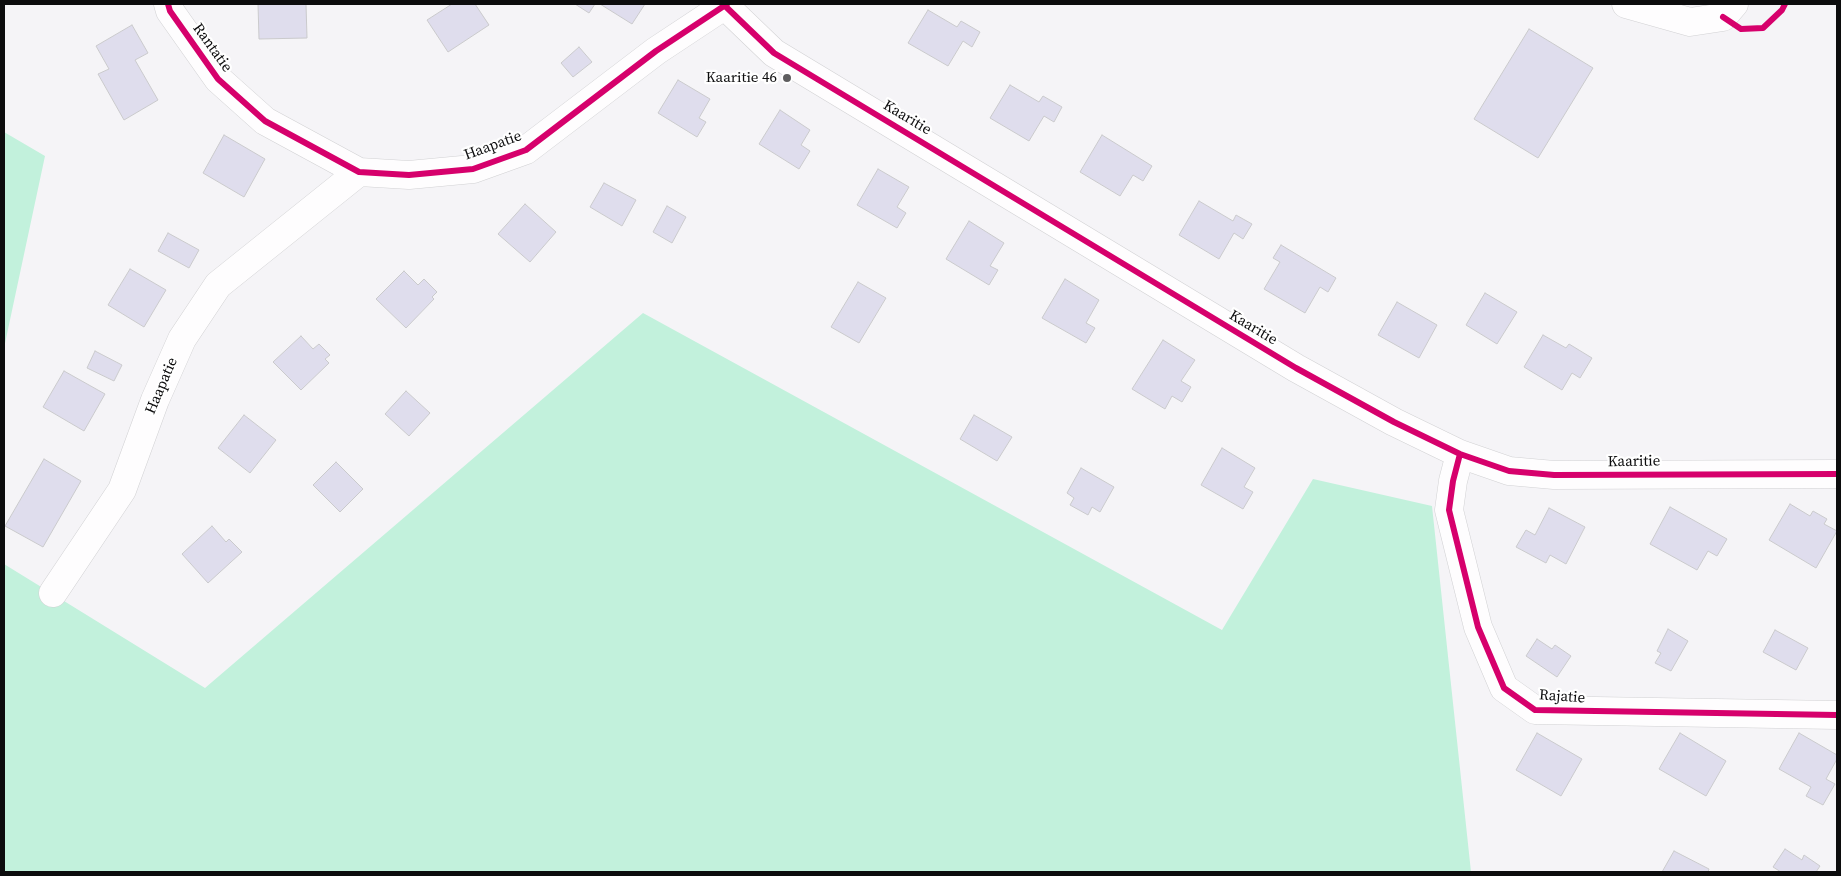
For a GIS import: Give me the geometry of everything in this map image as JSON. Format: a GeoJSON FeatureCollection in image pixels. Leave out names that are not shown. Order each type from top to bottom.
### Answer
{"type":"FeatureCollection","features":[{"type":"Feature","properties":{"kind":"street","name":"Rantatie"},"geometry":{"type":"LineString","coordinates":[[168,4],[170,10],[218,79],[265,121]]}},
{"type":"Feature","properties":{"kind":"street","name":"Haapatie"},"geometry":{"type":"LineString","coordinates":[[265,121],[359,172],[409,175],[473,169],[526,150],[656,51],[724,4]]}},
{"type":"Feature","properties":{"kind":"street","name":"Kaaritie"},"geometry":{"type":"LineString","coordinates":[[724,4],[774,53],[1296,368],[1402,426],[1460,454],[1509,471],[1554,475],[1837,474]]}},
{"type":"Feature","properties":{"kind":"street"},"geometry":{"type":"LineString","coordinates":[[1626,4],[1690,22],[1722,17],[1734,4]]}},
{"type":"Feature","properties":{"kind":"street","name":"Haapatie"},"geometry":{"type":"LineString","coordinates":[[53,593],[122,490],[155,400],[182,339],[218,285],[359,172]]}},
{"type":"Feature","properties":{"kind":"street","name":"Rajatie"},"geometry":{"type":"LineString","coordinates":[[1460,454],[1453,481],[1450,510],[1478,627],[1504,688],[1535,710],[1837,714]]}},
{"type":"Feature","properties":{"kind":"green space"},"geometry":{"type":"Polygon","coordinates":[[[4,132],[45,156],[4,348],[4,132]]]}},
{"type":"Feature","properties":{"kind":"green space"},"geometry":{"type":"Polygon","coordinates":[[[643,313],[1222,630],[1313,479],[1432,506],[1471,872],[4,872],[4,564],[205,688],[643,313]]]}},
{"type":"Feature","properties":{"kind":"building"},"geometry":{"type":"Polygon","coordinates":[[[258,4],[306,4],[307,38],[259,39],[258,4]]]}},
{"type":"Feature","properties":{"kind":"building"},"geometry":{"type":"Polygon","coordinates":[[[452,4],[475,4],[489,25],[448,52],[427,20],[452,4]]]}},
{"type":"Feature","properties":{"kind":"building"},"geometry":{"type":"Polygon","coordinates":[[[575,4],[595,4],[589,13],[575,4]]]}},
{"type":"Feature","properties":{"kind":"building"},"geometry":{"type":"Polygon","coordinates":[[[600,4],[645,4],[632,24],[600,4]]]}},
{"type":"Feature","properties":{"kind":"building"},"geometry":{"type":"Polygon","coordinates":[[[928,10],[957,27],[961,21],[980,32],[972,47],[963,41],[948,66],[908,43],[928,10]]]}},
{"type":"Feature","properties":{"kind":"building"},"geometry":{"type":"Polygon","coordinates":[[[132,25],[148,53],[135,60],[158,100],[124,120],[98,74],[109,69],[96,46],[132,25]]]}},
{"type":"Feature","properties":{"kind":"building"},"geometry":{"type":"Polygon","coordinates":[[[1529,29],[1593,68],[1538,158],[1474,119],[1529,29]]]}},
{"type":"Feature","properties":{"kind":"building"},"geometry":{"type":"Polygon","coordinates":[[[579,47],[592,62],[573,77],[561,63],[579,47]]]}},
{"type":"Feature","properties":{"kind":"building"},"geometry":{"type":"Polygon","coordinates":[[[678,80],[710,99],[699,118],[706,122],[697,137],[658,113],[678,80]]]}},
{"type":"Feature","properties":{"kind":"building"},"geometry":{"type":"Polygon","coordinates":[[[1010,85],[1039,102],[1043,96],[1062,107],[1054,122],[1044,116],[1029,141],[990,118],[1010,85]]]}},
{"type":"Feature","properties":{"kind":"building"},"geometry":{"type":"Polygon","coordinates":[[[780,110],[810,130],[801,145],[810,151],[799,169],[759,144],[780,110]]]}},
{"type":"Feature","properties":{"kind":"building"},"geometry":{"type":"Polygon","coordinates":[[[224,135],[265,159],[244,197],[203,173],[224,135]]]}},
{"type":"Feature","properties":{"kind":"building"},"geometry":{"type":"Polygon","coordinates":[[[1102,135],[1152,166],[1143,181],[1133,175],[1120,196],[1080,172],[1102,135]]]}},
{"type":"Feature","properties":{"kind":"building"},"geometry":{"type":"Polygon","coordinates":[[[878,169],[909,187],[897,207],[906,213],[897,228],[857,205],[878,169]]]}},
{"type":"Feature","properties":{"kind":"building"},"geometry":{"type":"Polygon","coordinates":[[[604,183],[636,200],[622,226],[590,207],[604,183]]]}},
{"type":"Feature","properties":{"kind":"building"},"geometry":{"type":"Polygon","coordinates":[[[1199,201],[1233,221],[1236,215],[1252,224],[1243,239],[1234,233],[1219,259],[1179,235],[1199,201]]]}},
{"type":"Feature","properties":{"kind":"building"},"geometry":{"type":"Polygon","coordinates":[[[525,204],[556,232],[530,262],[498,234],[525,204]]]}},
{"type":"Feature","properties":{"kind":"building"},"geometry":{"type":"Polygon","coordinates":[[[667,206],[686,217],[672,243],[653,232],[667,206]]]}},
{"type":"Feature","properties":{"kind":"building"},"geometry":{"type":"Polygon","coordinates":[[[969,221],[1004,243],[990,266],[998,270],[989,285],[946,259],[969,221]]]}},
{"type":"Feature","properties":{"kind":"building"},"geometry":{"type":"Polygon","coordinates":[[[168,233],[199,250],[189,268],[158,251],[168,233]]]}},
{"type":"Feature","properties":{"kind":"building"},"geometry":{"type":"Polygon","coordinates":[[[1281,245],[1336,278],[1328,292],[1320,287],[1305,313],[1264,289],[1280,262],[1273,258],[1281,245]]]}},
{"type":"Feature","properties":{"kind":"building"},"geometry":{"type":"Polygon","coordinates":[[[130,269],[166,290],[144,327],[108,305],[130,269]]]}},
{"type":"Feature","properties":{"kind":"building"},"geometry":{"type":"Polygon","coordinates":[[[404,271],[418,285],[424,279],[437,292],[432,297],[434,299],[406,328],[376,299],[404,271]]]}},
{"type":"Feature","properties":{"kind":"building"},"geometry":{"type":"Polygon","coordinates":[[[1065,279],[1099,300],[1086,323],[1095,328],[1086,343],[1042,318],[1065,279]]]}},
{"type":"Feature","properties":{"kind":"building"},"geometry":{"type":"Polygon","coordinates":[[[858,282],[886,298],[859,343],[831,327],[858,282]]]}},
{"type":"Feature","properties":{"kind":"building"},"geometry":{"type":"Polygon","coordinates":[[[1485,293],[1517,312],[1497,344],[1466,325],[1485,293]]]}},
{"type":"Feature","properties":{"kind":"building"},"geometry":{"type":"Polygon","coordinates":[[[1397,302],[1437,325],[1419,358],[1378,335],[1397,302]]]}},
{"type":"Feature","properties":{"kind":"building"},"geometry":{"type":"Polygon","coordinates":[[[1543,335],[1566,348],[1569,344],[1592,358],[1580,378],[1572,373],[1562,390],[1524,367],[1543,335]]]}},
{"type":"Feature","properties":{"kind":"building"},"geometry":{"type":"Polygon","coordinates":[[[301,336],[313,349],[319,344],[330,355],[325,359],[329,363],[301,390],[273,362],[301,336]]]}},
{"type":"Feature","properties":{"kind":"building"},"geometry":{"type":"Polygon","coordinates":[[[1163,340],[1195,360],[1181,381],[1191,387],[1182,402],[1172,396],[1165,409],[1132,389],[1163,340]]]}},
{"type":"Feature","properties":{"kind":"building"},"geometry":{"type":"Polygon","coordinates":[[[95,351],[122,365],[114,381],[87,368],[95,351]]]}},
{"type":"Feature","properties":{"kind":"building"},"geometry":{"type":"Polygon","coordinates":[[[64,371],[105,394],[84,431],[43,407],[64,371]]]}},
{"type":"Feature","properties":{"kind":"building"},"geometry":{"type":"Polygon","coordinates":[[[406,391],[430,413],[409,436],[385,414],[406,391]]]}},
{"type":"Feature","properties":{"kind":"building"},"geometry":{"type":"Polygon","coordinates":[[[244,415],[276,440],[250,473],[218,448],[244,415]]]}},
{"type":"Feature","properties":{"kind":"building"},"geometry":{"type":"Polygon","coordinates":[[[974,415],[1012,437],[997,461],[960,439],[974,415]]]}},
{"type":"Feature","properties":{"kind":"building"},"geometry":{"type":"Polygon","coordinates":[[[1222,448],[1255,468],[1244,487],[1253,492],[1243,509],[1201,485],[1222,448]]]}},
{"type":"Feature","properties":{"kind":"building"},"geometry":{"type":"Polygon","coordinates":[[[44,459],[81,481],[43,547],[5,526],[44,459]]]}},
{"type":"Feature","properties":{"kind":"building"},"geometry":{"type":"Polygon","coordinates":[[[336,462],[363,489],[340,512],[313,485],[336,462]]]}},
{"type":"Feature","properties":{"kind":"building"},"geometry":{"type":"Polygon","coordinates":[[[1081,468],[1114,487],[1100,512],[1092,507],[1088,515],[1070,505],[1074,498],[1067,493],[1081,468]]]}},
{"type":"Feature","properties":{"kind":"building"},"geometry":{"type":"Polygon","coordinates":[[[1790,504],[1810,516],[1813,511],[1827,519],[1824,524],[1837,531],[1816,568],[1769,540],[1790,504]]]}},
{"type":"Feature","properties":{"kind":"building"},"geometry":{"type":"Polygon","coordinates":[[[1670,507],[1727,539],[1717,556],[1708,551],[1697,570],[1650,544],[1670,507]]]}},
{"type":"Feature","properties":{"kind":"building"},"geometry":{"type":"Polygon","coordinates":[[[1549,508],[1585,527],[1566,564],[1550,555],[1546,563],[1516,547],[1526,530],[1535,535],[1549,508]]]}},
{"type":"Feature","properties":{"kind":"building"},"geometry":{"type":"Polygon","coordinates":[[[212,526],[226,542],[229,539],[242,552],[208,583],[182,554],[212,526]]]}},
{"type":"Feature","properties":{"kind":"building"},"geometry":{"type":"Polygon","coordinates":[[[1668,629],[1688,641],[1671,671],[1655,663],[1661,653],[1657,651],[1668,629]]]}},
{"type":"Feature","properties":{"kind":"building"},"geometry":{"type":"Polygon","coordinates":[[[1775,630],[1808,648],[1796,670],[1763,652],[1775,630]]]}},
{"type":"Feature","properties":{"kind":"building"},"geometry":{"type":"Polygon","coordinates":[[[1537,639],[1552,649],[1555,645],[1571,656],[1557,677],[1526,656],[1537,639]]]}},
{"type":"Feature","properties":{"kind":"building"},"geometry":{"type":"Polygon","coordinates":[[[1537,733],[1582,759],[1561,796],[1516,770],[1537,733]]]}},
{"type":"Feature","properties":{"kind":"building"},"geometry":{"type":"Polygon","coordinates":[[[1680,733],[1726,761],[1706,796],[1659,769],[1680,733]]]}},
{"type":"Feature","properties":{"kind":"building"},"geometry":{"type":"Polygon","coordinates":[[[1799,733],[1837,755],[1837,759],[1826,779],[1835,784],[1823,805],[1806,796],[1811,787],[1779,769],[1799,733]]]}},
{"type":"Feature","properties":{"kind":"building"},"geometry":{"type":"Polygon","coordinates":[[[1785,849],[1802,860],[1804,855],[1820,866],[1816,872],[1781,872],[1773,867],[1785,849]]]}},
{"type":"Feature","properties":{"kind":"building"},"geometry":{"type":"Polygon","coordinates":[[[1674,851],[1709,869],[1708,872],[1662,872],[1674,851]]]}},
{"type":"Feature","properties":{"kind":"cycle path"},"geometry":{"type":"LineString","coordinates":[[168,4],[170,11],[218,79],[265,121],[359,172],[409,175],[473,169],[526,150],[656,51],[727,4]]}},
{"type":"Feature","properties":{"kind":"cycle path"},"geometry":{"type":"LineString","coordinates":[[723,4],[774,53],[1296,368],[1394,422],[1460,454],[1509,471],[1554,475],[1837,474]]}},
{"type":"Feature","properties":{"kind":"cycle path"},"geometry":{"type":"LineString","coordinates":[[1723,17],[1741,29],[1763,28],[1782,10],[1785,4]]}},
{"type":"Feature","properties":{"kind":"cycle path"},"geometry":{"type":"LineString","coordinates":[[1460,454],[1453,481],[1449,510],[1478,627],[1504,688],[1535,710],[1837,715]]}},
{"type":"Feature","properties":{"kind":"place","name":"Kaaritie 46"},"geometry":{"type":"Point","coordinates":[787,78]}}]}
